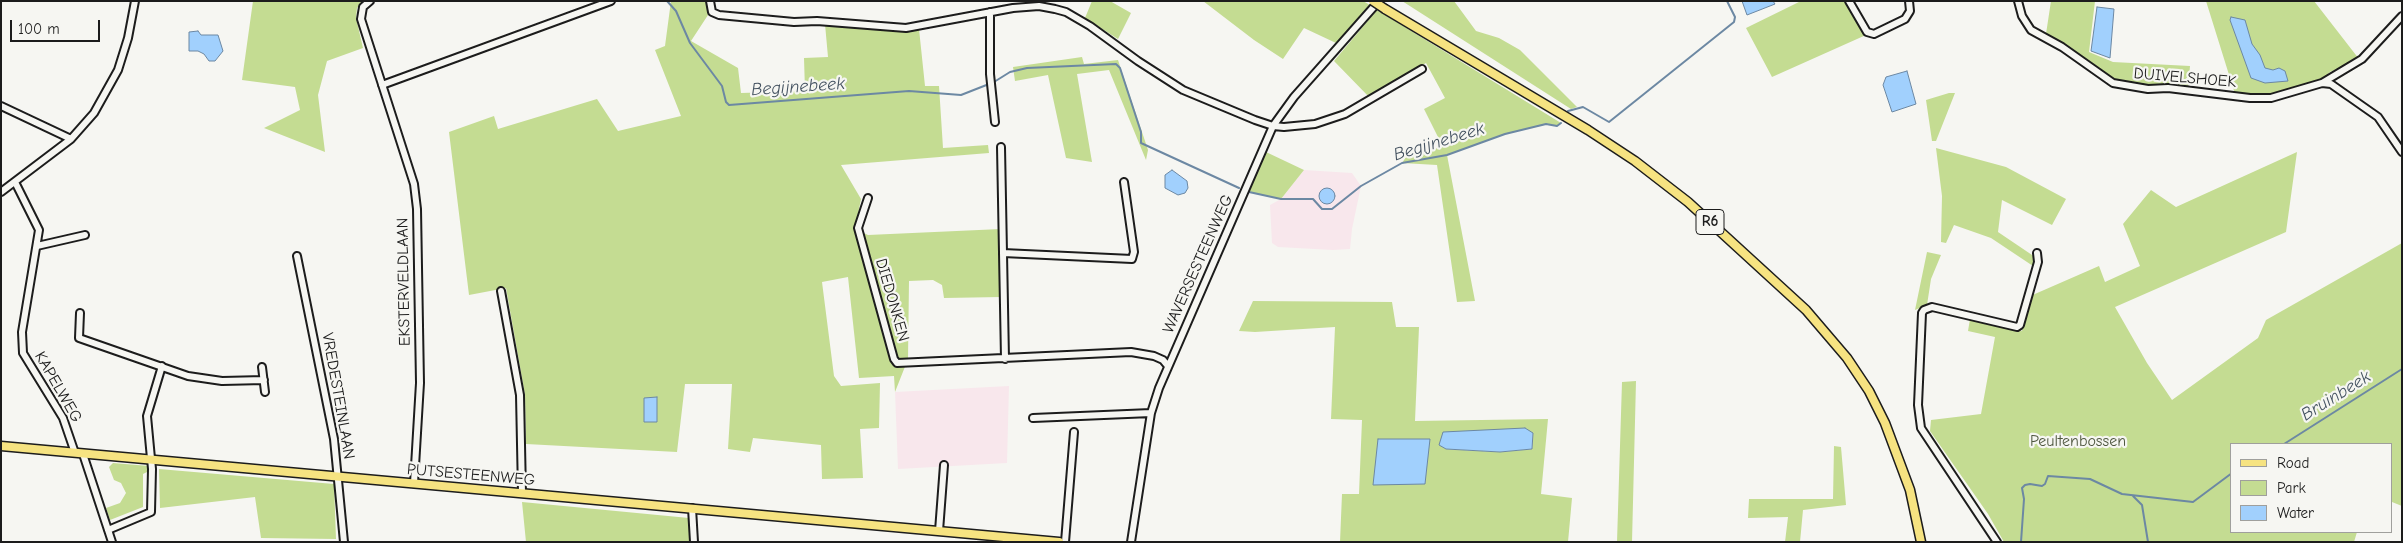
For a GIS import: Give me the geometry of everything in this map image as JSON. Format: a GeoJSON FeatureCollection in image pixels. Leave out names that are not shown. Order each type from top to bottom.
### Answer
{"type":"FeatureCollection","features":[{"type":"Feature","properties":{"kind":"main road","name":"R6"},"geometry":{"type":"LineString","coordinates":[[1373,1],[1588,130],[1635,161],[1688,202],[1806,310],[1847,358],[1869,391],[1885,423],[1910,490],[1920,540]]}},
{"type":"Feature","properties":{"kind":"main road","name":"PUTSESTEENWEG"},"geometry":{"type":"LineString","coordinates":[[1,446],[1059,542]]}},
{"type":"Feature","properties":{"kind":"street"},"geometry":{"type":"LineString","coordinates":[[1,192],[71,139],[94,112],[118,70],[128,38],[134,1]]}},
{"type":"Feature","properties":{"kind":"street","name":"EKSTERVELDLAAN"},"geometry":{"type":"LineString","coordinates":[[370,1],[363,7],[361,18],[414,184],[417,209],[420,383],[414,483]]}},
{"type":"Feature","properties":{"kind":"street"},"geometry":{"type":"LineString","coordinates":[[382,85],[612,1]]}},
{"type":"Feature","properties":{"kind":"street"},"geometry":{"type":"LineString","coordinates":[[710,1],[712,12],[719,15],[888,27],[928,25],[990,12],[1039,6],[1066,12],[1103,34],[1138,61],[1183,90],[1273,126],[1295,127],[1330,120],[1372,100],[1422,70]]}},
{"type":"Feature","properties":{"kind":"street","name":"WAVERSESTEENWEG"},"geometry":{"type":"LineString","coordinates":[[1131,542],[1150,413],[1168,366],[1273,126],[1294,97],[1379,1]]}},
{"type":"Feature","properties":{"kind":"street"},"geometry":{"type":"LineString","coordinates":[[1849,1],[1867,32],[1874,34],[1905,19],[1910,11],[1909,1]]}},
{"type":"Feature","properties":{"kind":"street","name":"DUIVELSHOEK"},"geometry":{"type":"LineString","coordinates":[[2018,1],[2025,21],[2031,30],[2062,47],[2113,83],[2129,87],[2148,89],[2168,88],[2250,98],[2271,98],[2322,83],[2362,59],[2402,16]]}},
{"type":"Feature","properties":{"kind":"street"},"geometry":{"type":"LineString","coordinates":[[990,12],[990,74],[995,122]]}},
{"type":"Feature","properties":{"kind":"street"},"geometry":{"type":"LineString","coordinates":[[2322,83],[2331,84],[2378,117],[2402,152]]}},
{"type":"Feature","properties":{"kind":"street"},"geometry":{"type":"LineString","coordinates":[[1,106],[71,139]]}},
{"type":"Feature","properties":{"kind":"street"},"geometry":{"type":"LineString","coordinates":[[1002,148],[1005,359]]}},
{"type":"Feature","properties":{"kind":"street","name":"KAPELWEG"},"geometry":{"type":"LineString","coordinates":[[15,182],[38,225],[37,246],[22,332],[22,346],[25,359],[63,418],[79,453],[112,542]]}},
{"type":"Feature","properties":{"kind":"street"},"geometry":{"type":"LineString","coordinates":[[1003,253],[1132,259],[1134,252],[1124,182]]}},
{"type":"Feature","properties":{"kind":"street","name":"DIEDONKEN"},"geometry":{"type":"LineString","coordinates":[[868,198],[858,228],[894,359],[897,363],[1131,352],[1154,356],[1163,360],[1168,366]]}},
{"type":"Feature","properties":{"kind":"street"},"geometry":{"type":"LineString","coordinates":[[37,246],[85,235]]}},
{"type":"Feature","properties":{"kind":"street"},"geometry":{"type":"LineString","coordinates":[[1997,542],[1921,428],[1918,405],[1922,314],[1924,310],[1932,308],[2017,327],[2020,325],[2038,262],[2037,253]]}},
{"type":"Feature","properties":{"kind":"street","name":"VREDESTEINLAAN"},"geometry":{"type":"LineString","coordinates":[[298,256],[334,439],[344,542]]}},
{"type":"Feature","properties":{"kind":"street"},"geometry":{"type":"LineString","coordinates":[[501,292],[520,395],[522,493]]}},
{"type":"Feature","properties":{"kind":"street"},"geometry":{"type":"LineString","coordinates":[[80,313],[80,338],[188,376],[222,381],[264,380]]}},
{"type":"Feature","properties":{"kind":"street"},"geometry":{"type":"LineString","coordinates":[[108,530],[152,512],[152,469],[147,416],[162,366]]}},
{"type":"Feature","properties":{"kind":"street"},"geometry":{"type":"LineString","coordinates":[[262,367],[265,392]]}},
{"type":"Feature","properties":{"kind":"street"},"geometry":{"type":"LineString","coordinates":[[1033,418],[1150,413]]}},
{"type":"Feature","properties":{"kind":"street"},"geometry":{"type":"LineString","coordinates":[[1064,542],[1074,432]]}},
{"type":"Feature","properties":{"kind":"street"},"geometry":{"type":"LineString","coordinates":[[939,530],[944,464]]}},
{"type":"Feature","properties":{"kind":"street"},"geometry":{"type":"LineString","coordinates":[[692,508],[694,542]]}},
{"type":"Feature","properties":{"kind":"shaded area"},"geometry":{"type":"Polygon","coordinates":[[[1304,170],[1352,173],[1361,186],[1350,249],[1278,247],[1272,243],[1270,205],[1281,199],[1304,170]]]}},
{"type":"Feature","properties":{"kind":"shaded area"},"geometry":{"type":"Polygon","coordinates":[[[1009,386],[1007,463],[898,469],[895,392],[1009,386]]]}},
{"type":"Feature","properties":{"kind":"green space"},"geometry":{"type":"Polygon","coordinates":[[[253,1],[363,1],[357,8],[356,18],[363,48],[327,61],[318,95],[325,152],[264,128],[300,110],[295,87],[242,80],[253,1]]]}},
{"type":"Feature","properties":{"kind":"green space"},"geometry":{"type":"Polygon","coordinates":[[[671,1],[706,1],[708,15],[691,41],[738,68],[741,93],[805,91],[804,58],[828,57],[825,24],[904,31],[919,29],[925,86],[939,86],[943,148],[988,145],[989,153],[841,165],[861,199],[855,229],[868,235],[1001,229],[1001,297],[944,298],[942,285],[933,280],[909,281],[908,359],[895,392],[894,376],[859,378],[848,277],[822,282],[834,376],[841,386],[880,383],[879,428],[860,429],[863,478],[822,479],[821,445],[753,438],[750,452],[728,449],[732,384],[685,384],[677,452],[526,444],[525,395],[506,288],[469,295],[449,132],[494,116],[498,129],[597,99],[618,131],[681,116],[655,50],[665,46],[671,1]]]}},
{"type":"Feature","properties":{"kind":"green space"},"geometry":{"type":"Polygon","coordinates":[[[1092,1],[1110,1],[1131,13],[1118,39],[1085,18],[1092,1]]]}},
{"type":"Feature","properties":{"kind":"green space"},"geometry":{"type":"Polygon","coordinates":[[[1203,1],[1363,1],[1370,5],[1336,43],[1304,28],[1283,59],[1254,40],[1203,1]]]}},
{"type":"Feature","properties":{"kind":"green space"},"geometry":{"type":"Polygon","coordinates":[[[1402,1],[1454,1],[1476,31],[1499,38],[1520,50],[1577,107],[1571,109],[1402,1]]]}},
{"type":"Feature","properties":{"kind":"green space"},"geometry":{"type":"Polygon","coordinates":[[[1801,1],[1846,1],[1866,35],[1772,77],[1746,28],[1801,1]]]}},
{"type":"Feature","properties":{"kind":"green space"},"geometry":{"type":"Polygon","coordinates":[[[2051,1],[2095,1],[2089,52],[2113,62],[2190,66],[2188,88],[2170,85],[2135,86],[2112,79],[2078,53],[2046,34],[2051,1]]]}},
{"type":"Feature","properties":{"kind":"green space"},"geometry":{"type":"Polygon","coordinates":[[[2206,1],[2314,1],[2359,59],[2330,72],[2322,80],[2269,97],[2235,94],[2206,1]]]}},
{"type":"Feature","properties":{"kind":"green space"},"geometry":{"type":"Polygon","coordinates":[[[1377,10],[1561,123],[1557,126],[1546,124],[1505,134],[1447,155],[1475,301],[1457,302],[1437,165],[1402,163],[1408,154],[1443,147],[1424,109],[1445,98],[1426,63],[1370,98],[1334,61],[1377,10]]]}},
{"type":"Feature","properties":{"kind":"green space"},"geometry":{"type":"Polygon","coordinates":[[[1082,57],[1084,64],[1118,60],[1148,150],[1146,160],[1109,70],[1077,74],[1092,162],[1066,158],[1048,75],[1015,81],[1013,67],[1082,57]]]}},
{"type":"Feature","properties":{"kind":"green space"},"geometry":{"type":"Polygon","coordinates":[[[1955,93],[1936,141],[1932,141],[1926,100],[1955,93]]]}},
{"type":"Feature","properties":{"kind":"green space"},"geometry":{"type":"Polygon","coordinates":[[[1936,148],[2006,167],[2066,199],[2052,225],[2002,200],[1998,232],[2035,257],[2033,266],[1991,238],[1954,225],[1946,243],[1941,242],[1942,196],[1936,148]]]}},
{"type":"Feature","properties":{"kind":"green space"},"geometry":{"type":"Polygon","coordinates":[[[1266,152],[1304,170],[1281,199],[1249,192],[1266,152]]]}},
{"type":"Feature","properties":{"kind":"green space","name":"Peultenbossen"},"geometry":{"type":"Polygon","coordinates":[[[2297,152],[2286,232],[2115,307],[2147,363],[2172,400],[2258,338],[2266,320],[2402,243],[2402,506],[2393,502],[2393,443],[2230,443],[2230,533],[2357,533],[2354,542],[2004,542],[1988,514],[1930,431],[1931,420],[1981,414],[1995,337],[1968,331],[1970,319],[2022,331],[2028,297],[2099,266],[2105,282],[2140,266],[2123,224],[2151,190],[2176,207],[2297,152]]]}},
{"type":"Feature","properties":{"kind":"green space"},"geometry":{"type":"Polygon","coordinates":[[[1927,252],[1941,255],[1931,279],[1927,305],[1915,310],[1927,252]]]}},
{"type":"Feature","properties":{"kind":"green space"},"geometry":{"type":"Polygon","coordinates":[[[1253,301],[1392,302],[1396,327],[1419,327],[1415,421],[1548,419],[1541,494],[1572,498],[1568,542],[1340,542],[1342,494],[1359,494],[1362,420],[1331,419],[1335,327],[1255,332],[1239,331],[1253,301]],[[1533,433],[1446,449],[1500,452],[1532,449],[1533,433]]]}},
{"type":"Feature","properties":{"kind":"green space"},"geometry":{"type":"Polygon","coordinates":[[[1636,381],[1632,542],[1617,542],[1622,382],[1636,381]]]}},
{"type":"Feature","properties":{"kind":"green space"},"geometry":{"type":"Polygon","coordinates":[[[1834,446],[1841,447],[1846,505],[1803,510],[1800,542],[1785,542],[1788,517],[1748,518],[1749,499],[1833,499],[1834,446]]]}},
{"type":"Feature","properties":{"kind":"green space"},"geometry":{"type":"Polygon","coordinates":[[[113,463],[149,466],[149,471],[143,474],[143,507],[110,520],[106,508],[120,503],[126,493],[121,483],[114,480],[109,467],[113,463]]]}},
{"type":"Feature","properties":{"kind":"green space"},"geometry":{"type":"Polygon","coordinates":[[[159,469],[334,484],[336,539],[261,538],[255,497],[160,508],[159,469]]]}},
{"type":"Feature","properties":{"kind":"green space"},"geometry":{"type":"Polygon","coordinates":[[[522,502],[689,518],[691,542],[526,542],[522,502]]]}},
{"type":"Feature","properties":{"kind":"water"},"geometry":{"type":"Polygon","coordinates":[[[1742,1],[1773,1],[1775,4],[1747,15],[1742,1]]]}},
{"type":"Feature","properties":{"kind":"water"},"geometry":{"type":"Polygon","coordinates":[[[2097,7],[2114,9],[2110,58],[2091,51],[2097,7]]]}},
{"type":"Feature","properties":{"kind":"water"},"geometry":{"type":"Polygon","coordinates":[[[2231,17],[2245,20],[2252,44],[2260,55],[2265,68],[2273,70],[2279,68],[2285,71],[2288,81],[2265,83],[2251,78],[2230,20],[2231,17]]]}},
{"type":"Feature","properties":{"kind":"water"},"geometry":{"type":"Polygon","coordinates":[[[198,31],[201,35],[218,35],[223,51],[215,61],[209,61],[204,54],[198,51],[189,51],[189,32],[198,31]]]}},
{"type":"Feature","properties":{"kind":"water"},"geometry":{"type":"Polygon","coordinates":[[[1907,71],[1916,104],[1892,112],[1883,85],[1886,77],[1907,71]]]}},
{"type":"Feature","properties":{"kind":"water"},"geometry":{"type":"Polygon","coordinates":[[[1172,170],[1187,181],[1188,188],[1185,193],[1178,195],[1165,188],[1165,175],[1172,170]]]}},
{"type":"Feature","properties":{"kind":"water"},"geometry":{"type":"Polygon","coordinates":[[[1324,188],[1330,188],[1335,193],[1333,202],[1324,204],[1319,199],[1319,193],[1324,188]]]}},
{"type":"Feature","properties":{"kind":"water"},"geometry":{"type":"Polygon","coordinates":[[[657,397],[657,422],[644,422],[644,398],[657,397]]]}},
{"type":"Feature","properties":{"kind":"water"},"geometry":{"type":"Polygon","coordinates":[[[1525,428],[1533,433],[1532,449],[1500,452],[1446,449],[1439,445],[1443,432],[1525,428]]]}},
{"type":"Feature","properties":{"kind":"water"},"geometry":{"type":"Polygon","coordinates":[[[1378,439],[1430,439],[1425,484],[1373,485],[1378,439]]]}},
{"type":"Feature","properties":{"kind":"waterway","name":"Begijnebeek"},"geometry":{"type":"LineString","coordinates":[[667,1],[676,11],[690,43],[722,86],[726,102],[729,105],[909,91],[961,95],[989,84]]}},
{"type":"Feature","properties":{"kind":"waterway","name":"Begijnebeek"},"geometry":{"type":"LineString","coordinates":[[1568,111],[1583,107],[1609,122],[1734,22],[1735,17],[1727,1]]}},
{"type":"Feature","properties":{"kind":"waterway","name":"Begijnebeek"},"geometry":{"type":"LineString","coordinates":[[994,82],[1010,72],[1027,68],[1116,64],[1120,68],[1141,132],[1141,143],[1239,188]]}},
{"type":"Feature","properties":{"kind":"waterway","name":"Begijnebeek"},"geometry":{"type":"LineString","coordinates":[[1249,192],[1281,199],[1313,199],[1322,209],[1332,209],[1361,186],[1402,163],[1447,155],[1505,134],[1546,124],[1557,126],[1561,123]]}},
{"type":"Feature","properties":{"kind":"waterway","name":"Bruinbeek"},"geometry":{"type":"LineString","coordinates":[[2286,443],[2402,369]]}},
{"type":"Feature","properties":{"kind":"waterway","name":"Bruinbeek"},"geometry":{"type":"LineString","coordinates":[[2021,542],[2024,499],[2022,488],[2030,484],[2042,486],[2045,484],[2048,476],[2090,479],[2122,494],[2193,502],[2230,474]]}},
{"type":"Feature","properties":{"kind":"waterway"},"geometry":{"type":"LineString","coordinates":[[2133,496],[2142,505],[2148,542]]}}]}
